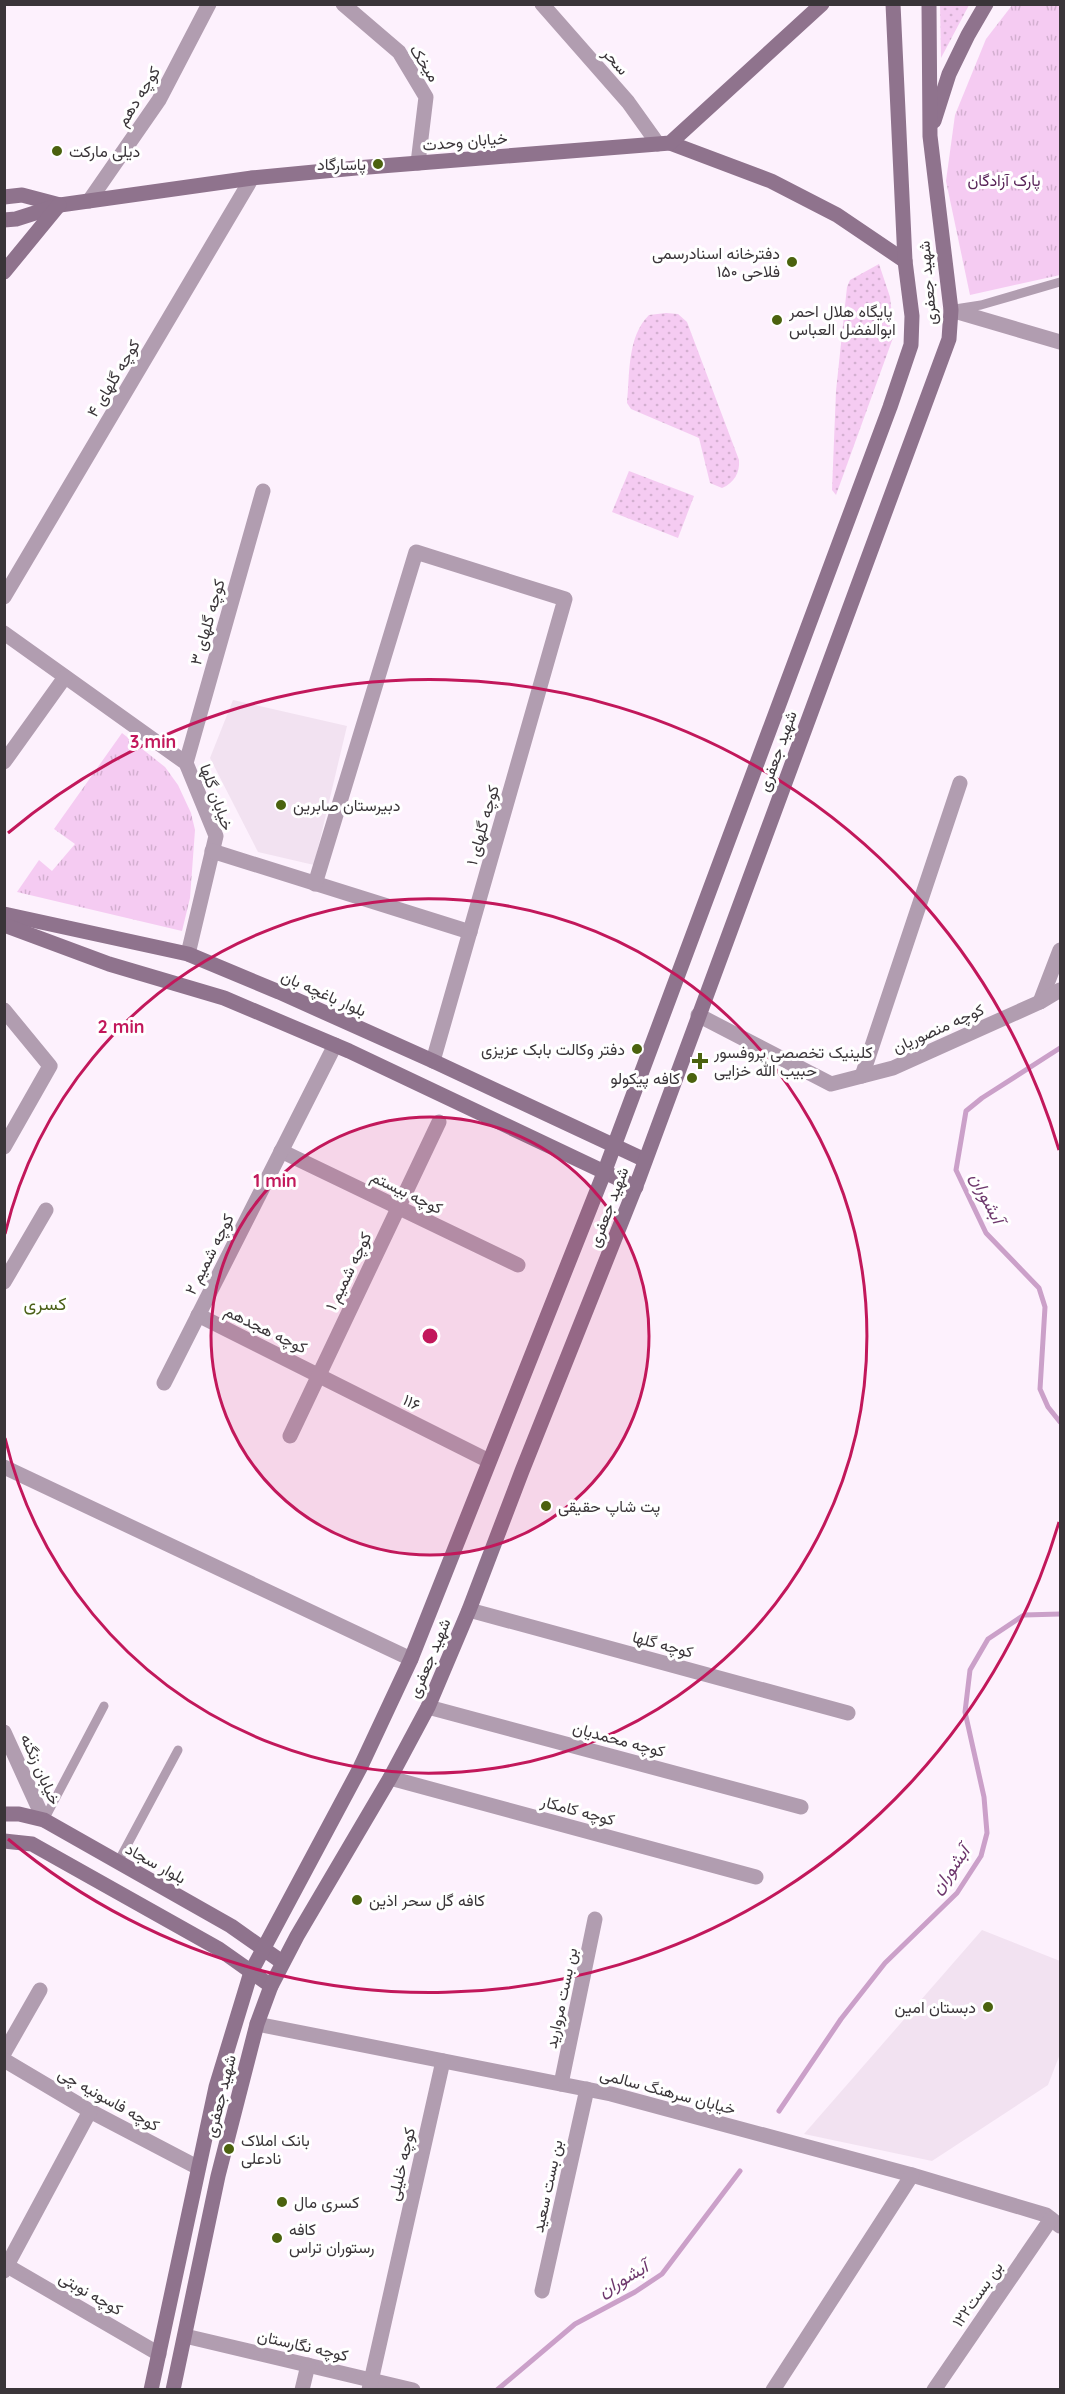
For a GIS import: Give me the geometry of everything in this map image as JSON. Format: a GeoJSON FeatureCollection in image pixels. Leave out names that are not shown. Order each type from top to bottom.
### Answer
{"type":"FeatureCollection","features":[{"type":"Feature","properties":{"kind":"main road","name":"شهید جعفری"},"geometry":{"type":"LineString","coordinates":[[150,2390],[216,2087],[251,1972],[360,1768],[411,1659],[614,1147],[890,407],[911,345],[912,316],[905,261],[893,4]]}},
{"type":"Feature","properties":{"kind":"main road","name":"شهید جعفری"},"geometry":{"type":"LineString","coordinates":[[173,2390],[218,2176],[257,2024],[271,1986],[282,1962],[390,1778],[428,1707],[469,1610],[636,1187],[949,339],[951,310],[930,136],[929,4]]}},
{"type":"Feature","properties":{"kind":"main road"},"geometry":{"type":"LineString","coordinates":[[930,136],[949,74],[986,4]]}},
{"type":"Feature","properties":{"kind":"main road"},"geometry":{"type":"LineString","coordinates":[[819,6],[664,144],[781,186],[837,214],[905,261]]}},
{"type":"Feature","properties":{"kind":"main road","name":"خیابان وحدت"},"geometry":{"type":"LineString","coordinates":[[60,205],[252,178],[664,144]]}},
{"type":"Feature","properties":{"kind":"main road"},"geometry":{"type":"LineString","coordinates":[[4,197],[22,195],[60,205]]}},
{"type":"Feature","properties":{"kind":"main road"},"geometry":{"type":"LineString","coordinates":[[4,220],[16,219],[60,205]]}},
{"type":"Feature","properties":{"kind":"main road"},"geometry":{"type":"LineString","coordinates":[[4,272],[60,205]]}},
{"type":"Feature","properties":{"kind":"main road","name":"بلوار باغچه بان"},"geometry":{"type":"LineString","coordinates":[[4,914],[188,954],[433,1061],[645,1160]]}},
{"type":"Feature","properties":{"kind":"main road"},"geometry":{"type":"LineString","coordinates":[[4,925],[109,964],[224,998],[335,1045],[636,1187]]}},
{"type":"Feature","properties":{"kind":"main road"},"geometry":{"type":"LineString","coordinates":[[579,1160],[586,1160],[596,1150],[596,1143],[592,1136]]}},
{"type":"Feature","properties":{"kind":"main road","name":"بلوار سجاد"},"geometry":{"type":"LineString","coordinates":[[4,1814],[19,1814],[44,1820],[231,1926],[282,1962]]}},
{"type":"Feature","properties":{"kind":"main road"},"geometry":{"type":"LineString","coordinates":[[32,1844],[44,1820]]}},
{"type":"Feature","properties":{"kind":"main road"},"geometry":{"type":"LineString","coordinates":[[4,1841],[32,1844],[219,1949],[271,1986]]}},
{"type":"Feature","properties":{"kind":"main road"},"geometry":{"type":"LineString","coordinates":[[235,2019],[257,2024]]}},
{"type":"Feature","properties":{"kind":"street","name":"کوچه دهم"},"geometry":{"type":"LineString","coordinates":[[89,201],[159,100],[209,4]]}},
{"type":"Feature","properties":{"kind":"street","name":"میخک"},"geometry":{"type":"LineString","coordinates":[[343,4],[399,52],[426,97],[418,163]]}},
{"type":"Feature","properties":{"kind":"street","name":"سحر"},"geometry":{"type":"LineString","coordinates":[[542,4],[664,144]]}},
{"type":"Feature","properties":{"kind":"street","name":"کوچه گلهای ۴"},"geometry":{"type":"LineString","coordinates":[[4,597],[252,178]]}},
{"type":"Feature","properties":{"kind":"street"},"geometry":{"type":"LineString","coordinates":[[951,310],[1060,342]]}},
{"type":"Feature","properties":{"kind":"street","name":"کوچه گلهای ۳"},"geometry":{"type":"LineString","coordinates":[[186,763],[263,491]]}},
{"type":"Feature","properties":{"kind":"street","name":"کوچه گلهای ۱"},"geometry":{"type":"LineString","coordinates":[[315,884],[416,552],[565,599],[433,1061]]}},
{"type":"Feature","properties":{"kind":"street","name":"خیابان گلها"},"geometry":{"type":"LineString","coordinates":[[4,633],[186,763],[216,836],[188,954]]}},
{"type":"Feature","properties":{"kind":"street"},"geometry":{"type":"LineString","coordinates":[[4,762],[65,677]]}},
{"type":"Feature","properties":{"kind":"street"},"geometry":{"type":"LineString","coordinates":[[862,1076],[960,783]]}},
{"type":"Feature","properties":{"kind":"street"},"geometry":{"type":"LineString","coordinates":[[212,851],[470,932]]}},
{"type":"Feature","properties":{"kind":"street"},"geometry":{"type":"LineString","coordinates":[[1040,1002],[1060,950]]}},
{"type":"Feature","properties":{"kind":"street","name":"کوچه منصوریان"},"geometry":{"type":"LineString","coordinates":[[698,1016],[831,1084],[893,1068],[1040,1002],[1060,990]]}},
{"type":"Feature","properties":{"kind":"street"},"geometry":{"type":"LineString","coordinates":[[4,1010],[50,1066],[4,1147]]}},
{"type":"Feature","properties":{"kind":"street","name":"کوچه شمیم ۲"},"geometry":{"type":"LineString","coordinates":[[164,1383],[335,1045]]}},
{"type":"Feature","properties":{"kind":"street","name":"کوچه شمیم ۱"},"geometry":{"type":"LineString","coordinates":[[290,1436],[439,1122]]}},
{"type":"Feature","properties":{"kind":"street","name":"کوچه بیستم"},"geometry":{"type":"LineString","coordinates":[[281,1151],[518,1265]]}},
{"type":"Feature","properties":{"kind":"street"},"geometry":{"type":"LineString","coordinates":[[4,1282],[46,1210]]}},
{"type":"Feature","properties":{"kind":"street","name":"کوچه هجدهم"},"geometry":{"type":"LineString","coordinates":[[198,1315],[319,1375]]}},
{"type":"Feature","properties":{"kind":"street","name":"۱۱۶"},"geometry":{"type":"LineString","coordinates":[[319,1375],[489,1461]]}},
{"type":"Feature","properties":{"kind":"street"},"geometry":{"type":"LineString","coordinates":[[4,1467],[411,1659]]}},
{"type":"Feature","properties":{"kind":"street","name":"کوچه گلها"},"geometry":{"type":"LineString","coordinates":[[469,1610],[848,1713]]}},
{"type":"Feature","properties":{"kind":"street","name":"کوچه محمدیان"},"geometry":{"type":"LineString","coordinates":[[428,1707],[801,1806]]}},
{"type":"Feature","properties":{"kind":"street","name":"خیابان زنگنه"},"geometry":{"type":"LineString","coordinates":[[4,1732],[44,1820]]}},
{"type":"Feature","properties":{"kind":"street","name":"کوچه کامکار"},"geometry":{"type":"LineString","coordinates":[[390,1778],[756,1877]]}},
{"type":"Feature","properties":{"kind":"street","name":"بن بست مروارید"},"geometry":{"type":"LineString","coordinates":[[561,2084],[595,1919]]}},
{"type":"Feature","properties":{"kind":"street"},"geometry":{"type":"LineString","coordinates":[[4,2053],[40,1990]]}},
{"type":"Feature","properties":{"kind":"street","name":"خیابان سرهنگ سالمی"},"geometry":{"type":"LineString","coordinates":[[257,2024],[587,2089],[912,2175],[1046,2215],[1056,2223]]}},
{"type":"Feature","properties":{"kind":"street","name":"کوچه فاسونیه چی"},"geometry":{"type":"LineString","coordinates":[[4,2060],[90,2111],[197,2167]]}},
{"type":"Feature","properties":{"kind":"street","name":"کوچه خلیلی"},"geometry":{"type":"LineString","coordinates":[[370,2385],[443,2061]]}},
{"type":"Feature","properties":{"kind":"street","name":"بن بست سعید"},"geometry":{"type":"LineString","coordinates":[[542,2292],[587,2089]]}},
{"type":"Feature","properties":{"kind":"street"},"geometry":{"type":"LineString","coordinates":[[6,2267],[90,2111]]}},
{"type":"Feature","properties":{"kind":"street"},"geometry":{"type":"LineString","coordinates":[[773,2390],[912,2175]]}},
{"type":"Feature","properties":{"kind":"street","name":"بن بست۱۲۲"},"geometry":{"type":"LineString","coordinates":[[934,2390],[1056,2223]]}},
{"type":"Feature","properties":{"kind":"street","name":"کوچه نوبتی"},"geometry":{"type":"LineString","coordinates":[[6,2267],[159,2354]]}},
{"type":"Feature","properties":{"kind":"street","name":"کوچه نگارستان"},"geometry":{"type":"LineString","coordinates":[[185,2336],[308,2365],[370,2385],[413,2390]]}},
{"type":"Feature","properties":{"kind":"street"},"geometry":{"type":"LineString","coordinates":[[302,2390],[308,2365]]}},
{"type":"Feature","properties":{"kind":"lane"},"geometry":{"type":"LineString","coordinates":[[951,310],[981,305],[1060,282]]}},
{"type":"Feature","properties":{"kind":"lane"},"geometry":{"type":"LineString","coordinates":[[44,1820],[104,1706]]}},
{"type":"Feature","properties":{"kind":"lane"},"geometry":{"type":"LineString","coordinates":[[118,1862],[178,1750]]}},
{"type":"Feature","properties":{"kind":"shaded area","name":"دبیرستان صابرین"},"geometry":{"type":"Polygon","coordinates":[[[233,700],[347,726],[314,865],[258,852],[210,758],[233,700]]]}},
{"type":"Feature","properties":{"kind":"shaded area","name":"دبستان امین"},"geometry":{"type":"Polygon","coordinates":[[[982,1930],[1060,1961],[1060,2054],[1048,2085],[932,2161],[804,2134],[982,1930]]]}},
{"type":"Feature","properties":{"kind":"green space","name":"پارک آزادگان"},"geometry":{"type":"Polygon","coordinates":[[[1013,4],[1060,5],[1060,275],[970,295],[946,181],[955,115],[986,39],[1013,4]]]}},
{"type":"Feature","properties":{"kind":"green space"},"geometry":{"type":"Polygon","coordinates":[[[940,5],[969,5],[941,58],[940,5]]]}},
{"type":"Feature","properties":{"kind":"green space"},"geometry":{"type":"Polygon","coordinates":[[[879,264],[890,297],[894,335],[836,495],[832,490],[836,391],[847,287],[850,280],[879,264]]]}},
{"type":"Feature","properties":{"kind":"green space"},"geometry":{"type":"Polygon","coordinates":[[[678,314],[687,322],[739,460],[735,477],[722,488],[710,483],[699,438],[631,409],[627,403],[631,356],[637,334],[649,315],[678,314]]]}},
{"type":"Feature","properties":{"kind":"green space"},"geometry":{"type":"Polygon","coordinates":[[[629,471],[694,496],[678,538],[612,512],[629,471]]]}},
{"type":"Feature","properties":{"kind":"green space"},"geometry":{"type":"Polygon","coordinates":[[[122,733],[165,767],[178,785],[191,813],[195,830],[190,898],[182,931],[17,892],[39,860],[52,871],[75,844],[54,829],[122,733]]]}},
{"type":"Feature","properties":{"kind":"waterway","name":"آبشوران"},"geometry":{"type":"LineString","coordinates":[[1060,1048],[982,1098],[966,1111],[956,1170],[986,1233],[1039,1288],[1045,1307],[1040,1389],[1048,1407],[1060,1422]]}},
{"type":"Feature","properties":{"kind":"waterway","name":"آبشوران"},"geometry":{"type":"LineString","coordinates":[[779,2111],[841,2019],[885,1963],[957,1893],[981,1856],[987,1833],[984,1797],[965,1712],[970,1670],[988,1639],[1024,1615],[1060,1614]]}},
{"type":"Feature","properties":{"kind":"waterway","name":"آبشوران"},"geometry":{"type":"LineString","coordinates":[[497,2390],[575,2324],[635,2292],[662,2274],[740,2171]]}},
{"type":"Feature","properties":{"kind":"place","name":"دیلی مارکت"},"geometry":{"type":"Point","coordinates":[57,151]}},
{"type":"Feature","properties":{"kind":"place","name":"پاسارگاد"},"geometry":{"type":"Point","coordinates":[378,164]}},
{"type":"Feature","properties":{"kind":"place","name":"دفترخانه اسنادرسمی ۱۵۰ فلاحی"},"geometry":{"type":"Point","coordinates":[792,262]}},
{"type":"Feature","properties":{"kind":"place","name":"پایگاه هلال احمر ابوالفضل العباس"},"geometry":{"type":"Point","coordinates":[777,320]}},
{"type":"Feature","properties":{"kind":"place","name":"دبیرستان صابرین"},"geometry":{"type":"Point","coordinates":[281,805]}},
{"type":"Feature","properties":{"kind":"place","name":"دفتر وکالت بابک عزیزی"},"geometry":{"type":"Point","coordinates":[637,1049]}},
{"type":"Feature","properties":{"kind":"place","name":"کلینیک تخصصی پروفسور حبیب الله خزایی"},"geometry":{"type":"Point","coordinates":[700,1061]}},
{"type":"Feature","properties":{"kind":"place","name":"کافه پیکولو"},"geometry":{"type":"Point","coordinates":[692,1078]}},
{"type":"Feature","properties":{"kind":"place","name":"پت شاپ حقیقی"},"geometry":{"type":"Point","coordinates":[546,1506]}},
{"type":"Feature","properties":{"kind":"place","name":"کافه گل سحر اذین"},"geometry":{"type":"Point","coordinates":[357,1900]}},
{"type":"Feature","properties":{"kind":"place","name":"دبستان امین"},"geometry":{"type":"Point","coordinates":[988,2007]}},
{"type":"Feature","properties":{"kind":"place","name":"بانک املاک نادعلی"},"geometry":{"type":"Point","coordinates":[229,2149]}},
{"type":"Feature","properties":{"kind":"place","name":"کسری مال"},"geometry":{"type":"Point","coordinates":[282,2202]}},
{"type":"Feature","properties":{"kind":"place","name":"کافه رستوران تراس"},"geometry":{"type":"Point","coordinates":[277,2238]}},
{"type":"Feature","properties":{"kind":"district","name":"کسری"},"geometry":{"type":"Point","coordinates":[45,1304]}}]}
